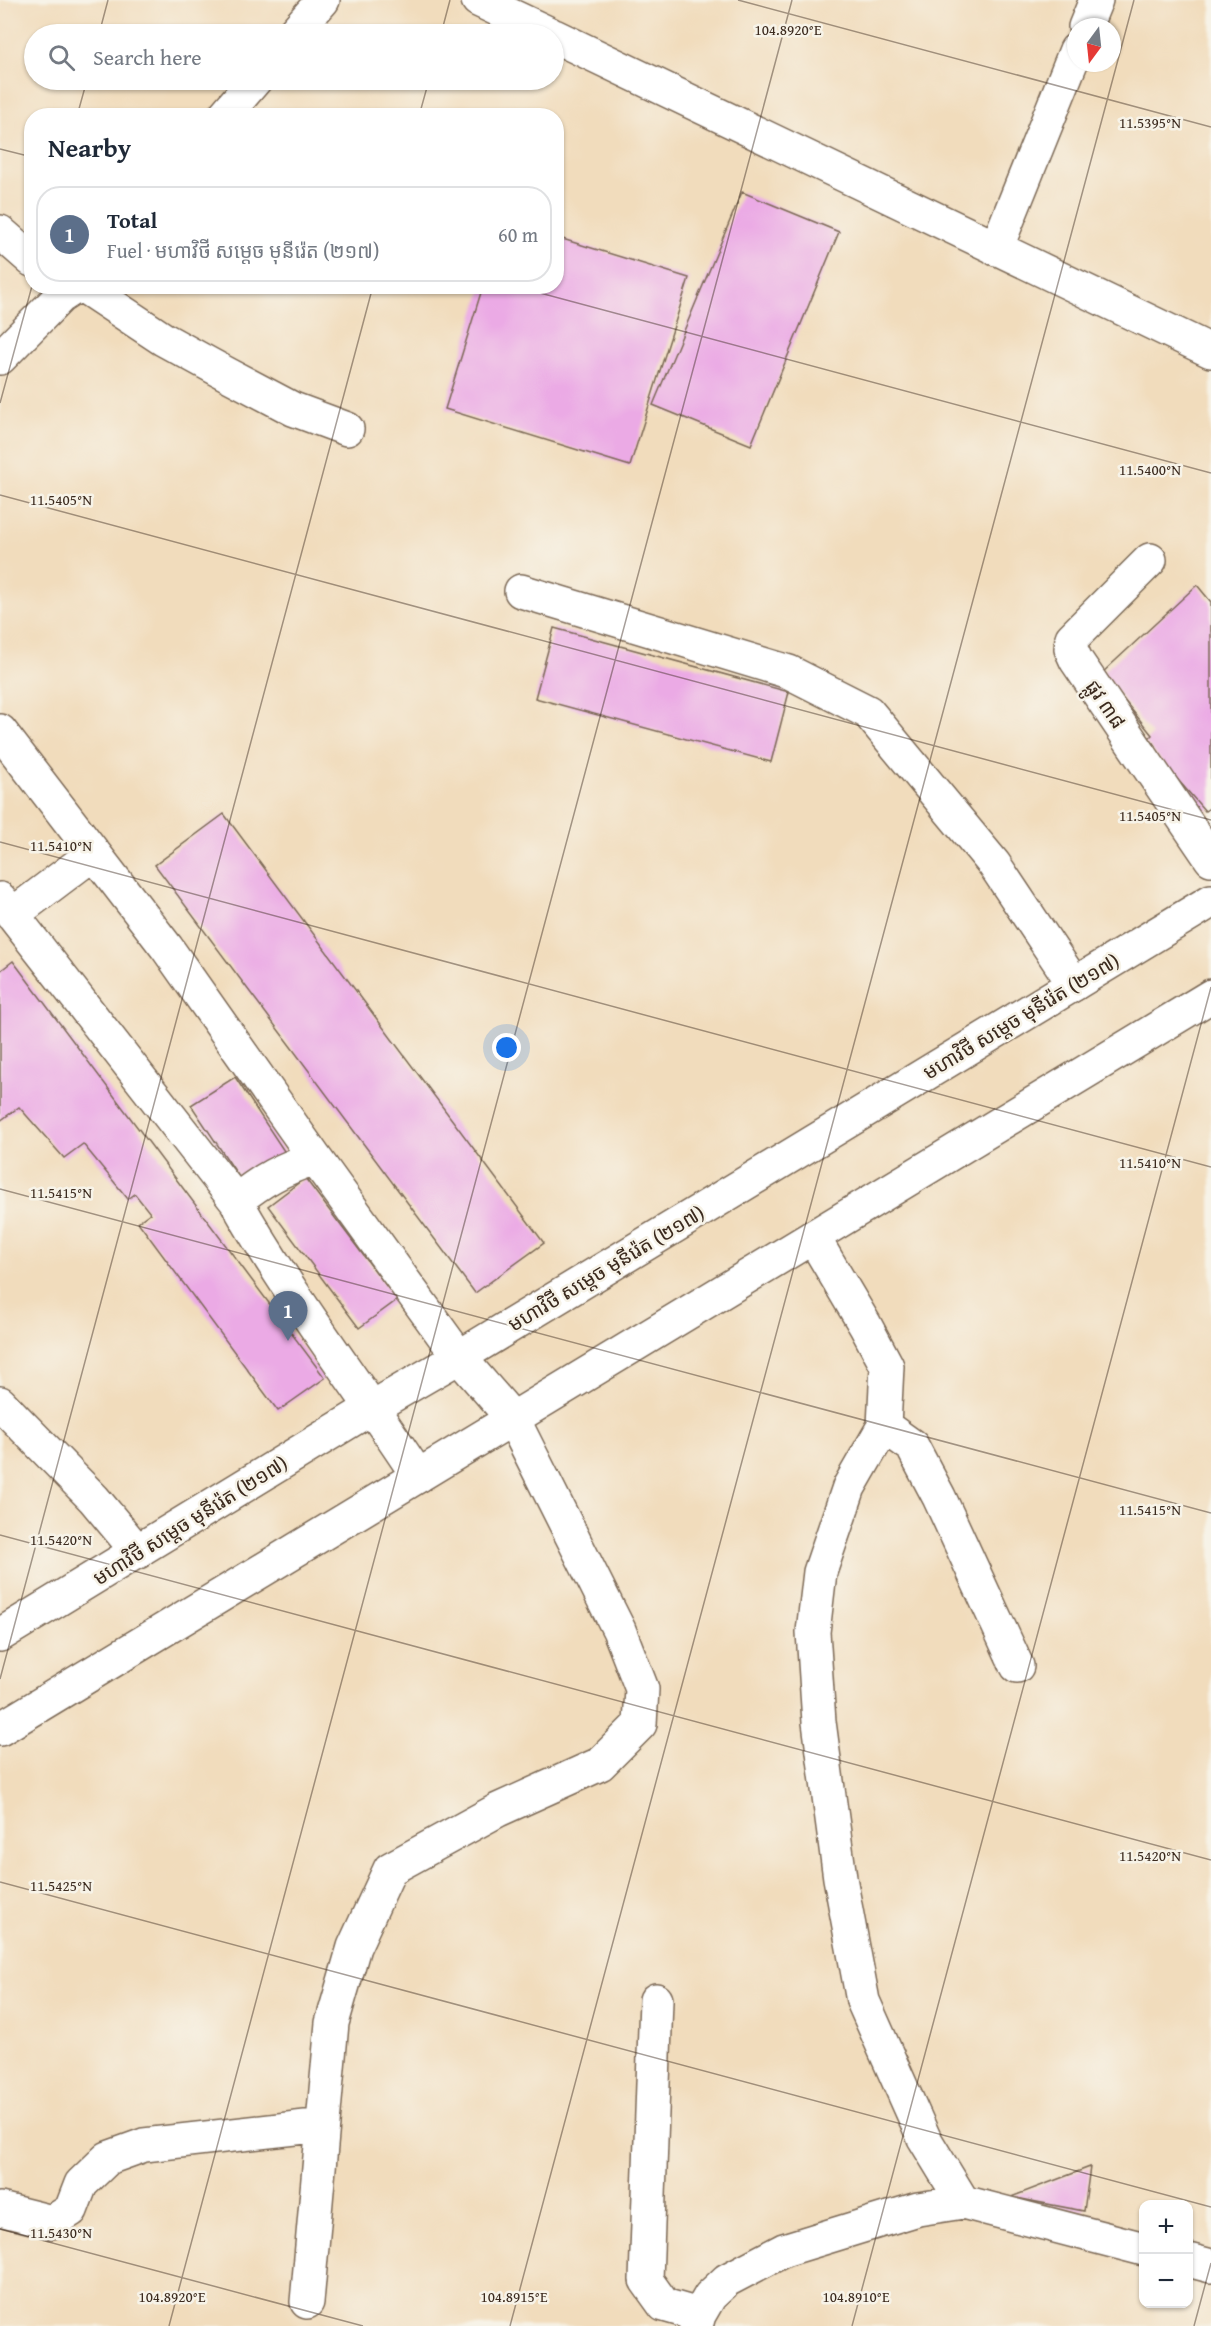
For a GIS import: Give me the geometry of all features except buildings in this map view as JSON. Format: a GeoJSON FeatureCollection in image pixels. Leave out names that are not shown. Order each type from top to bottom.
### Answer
{"type":"FeatureCollection","features":[{"type":"Feature","properties":{"kind":"street"},"geometry":{"type":"LineString","coordinates":[[302,24],[323,0]]}},
{"type":"Feature","properties":{"kind":"street"},"geometry":{"type":"LineString","coordinates":[[478,0],[529,24]]}},
{"type":"Feature","properties":{"kind":"street"},"geometry":{"type":"LineString","coordinates":[[1089,18],[1096,0]]}},
{"type":"Feature","properties":{"kind":"street"},"geometry":{"type":"LineString","coordinates":[[564,41],[1211,351]]}},
{"type":"Feature","properties":{"kind":"street"},"geometry":{"type":"LineString","coordinates":[[996,249],[1067,72]]}},
{"type":"Feature","properties":{"kind":"street"},"geometry":{"type":"LineString","coordinates":[[231,108],[246,90]]}},
{"type":"Feature","properties":{"kind":"street"},"geometry":{"type":"LineString","coordinates":[[0,232],[24,253]]}},
{"type":"Feature","properties":{"kind":"street"},"geometry":{"type":"LineString","coordinates":[[0,358],[63,294]]}},
{"type":"Feature","properties":{"kind":"street"},"geometry":{"type":"LineString","coordinates":[[78,294],[293,409],[347,429]]}},
{"type":"Feature","properties":{"kind":"street","name":"ផ្លូវ ៣៨"},"geometry":{"type":"LineString","coordinates":[[1150,560],[1072,638],[1071,649],[1211,859]]}},
{"type":"Feature","properties":{"kind":"street"},"geometry":{"type":"LineString","coordinates":[[521,591],[789,672],[868,712],[994,864],[1074,984]]}},
{"type":"Feature","properties":{"kind":"street"},"geometry":{"type":"LineString","coordinates":[[0,731],[167,948],[459,1358],[513,1419],[619,1630],[642,1689],[640,1724],[600,1764],[498,1810],[390,1869],[354,1947],[332,2023],[307,2302]]}},
{"type":"Feature","properties":{"kind":"street"},"geometry":{"type":"LineString","coordinates":[[94,854],[6,907],[236,1201],[265,1253],[373,1407],[418,1476]]}},
{"type":"Feature","properties":{"kind":"street","name":"មហាវិថី សម្តេច មុនីរ៉េត (២១៧)"},"geometry":{"type":"LineString","coordinates":[[0,1635],[1211,901]]}},
{"type":"Feature","properties":{"kind":"street"},"geometry":{"type":"LineString","coordinates":[[0,1729],[1211,996]]}},
{"type":"Feature","properties":{"kind":"street"},"geometry":{"type":"LineString","coordinates":[[236,1201],[254,1186],[282,1169],[315,1158]]}},
{"type":"Feature","properties":{"kind":"street"},"geometry":{"type":"LineString","coordinates":[[813,1237],[866,1325],[887,1366],[884,1426],[849,1487],[820,1572],[813,1632],[819,1722],[840,1878],[863,2001],[924,2138],[963,2202]]}},
{"type":"Feature","properties":{"kind":"street"},"geometry":{"type":"LineString","coordinates":[[0,1403],[94,1499],[138,1552]]}},
{"type":"Feature","properties":{"kind":"street"},"geometry":{"type":"LineString","coordinates":[[884,1426],[912,1446],[939,1497],[1017,1666]]}},
{"type":"Feature","properties":{"kind":"street"},"geometry":{"type":"LineString","coordinates":[[656,2000],[646,2280],[664,2305],[697,2321],[710,2296],[727,2280],[784,2250],[918,2209],[963,2202],[1139,2248]]}},
{"type":"Feature","properties":{"kind":"street"},"geometry":{"type":"LineString","coordinates":[[0,2209],[52,2222],[71,2210],[81,2184],[108,2158],[144,2145],[323,2125]]}},
{"type":"Feature","properties":{"kind":"place","name":"Total"},"geometry":{"type":"Point","coordinates":[288,1341]}}]}
